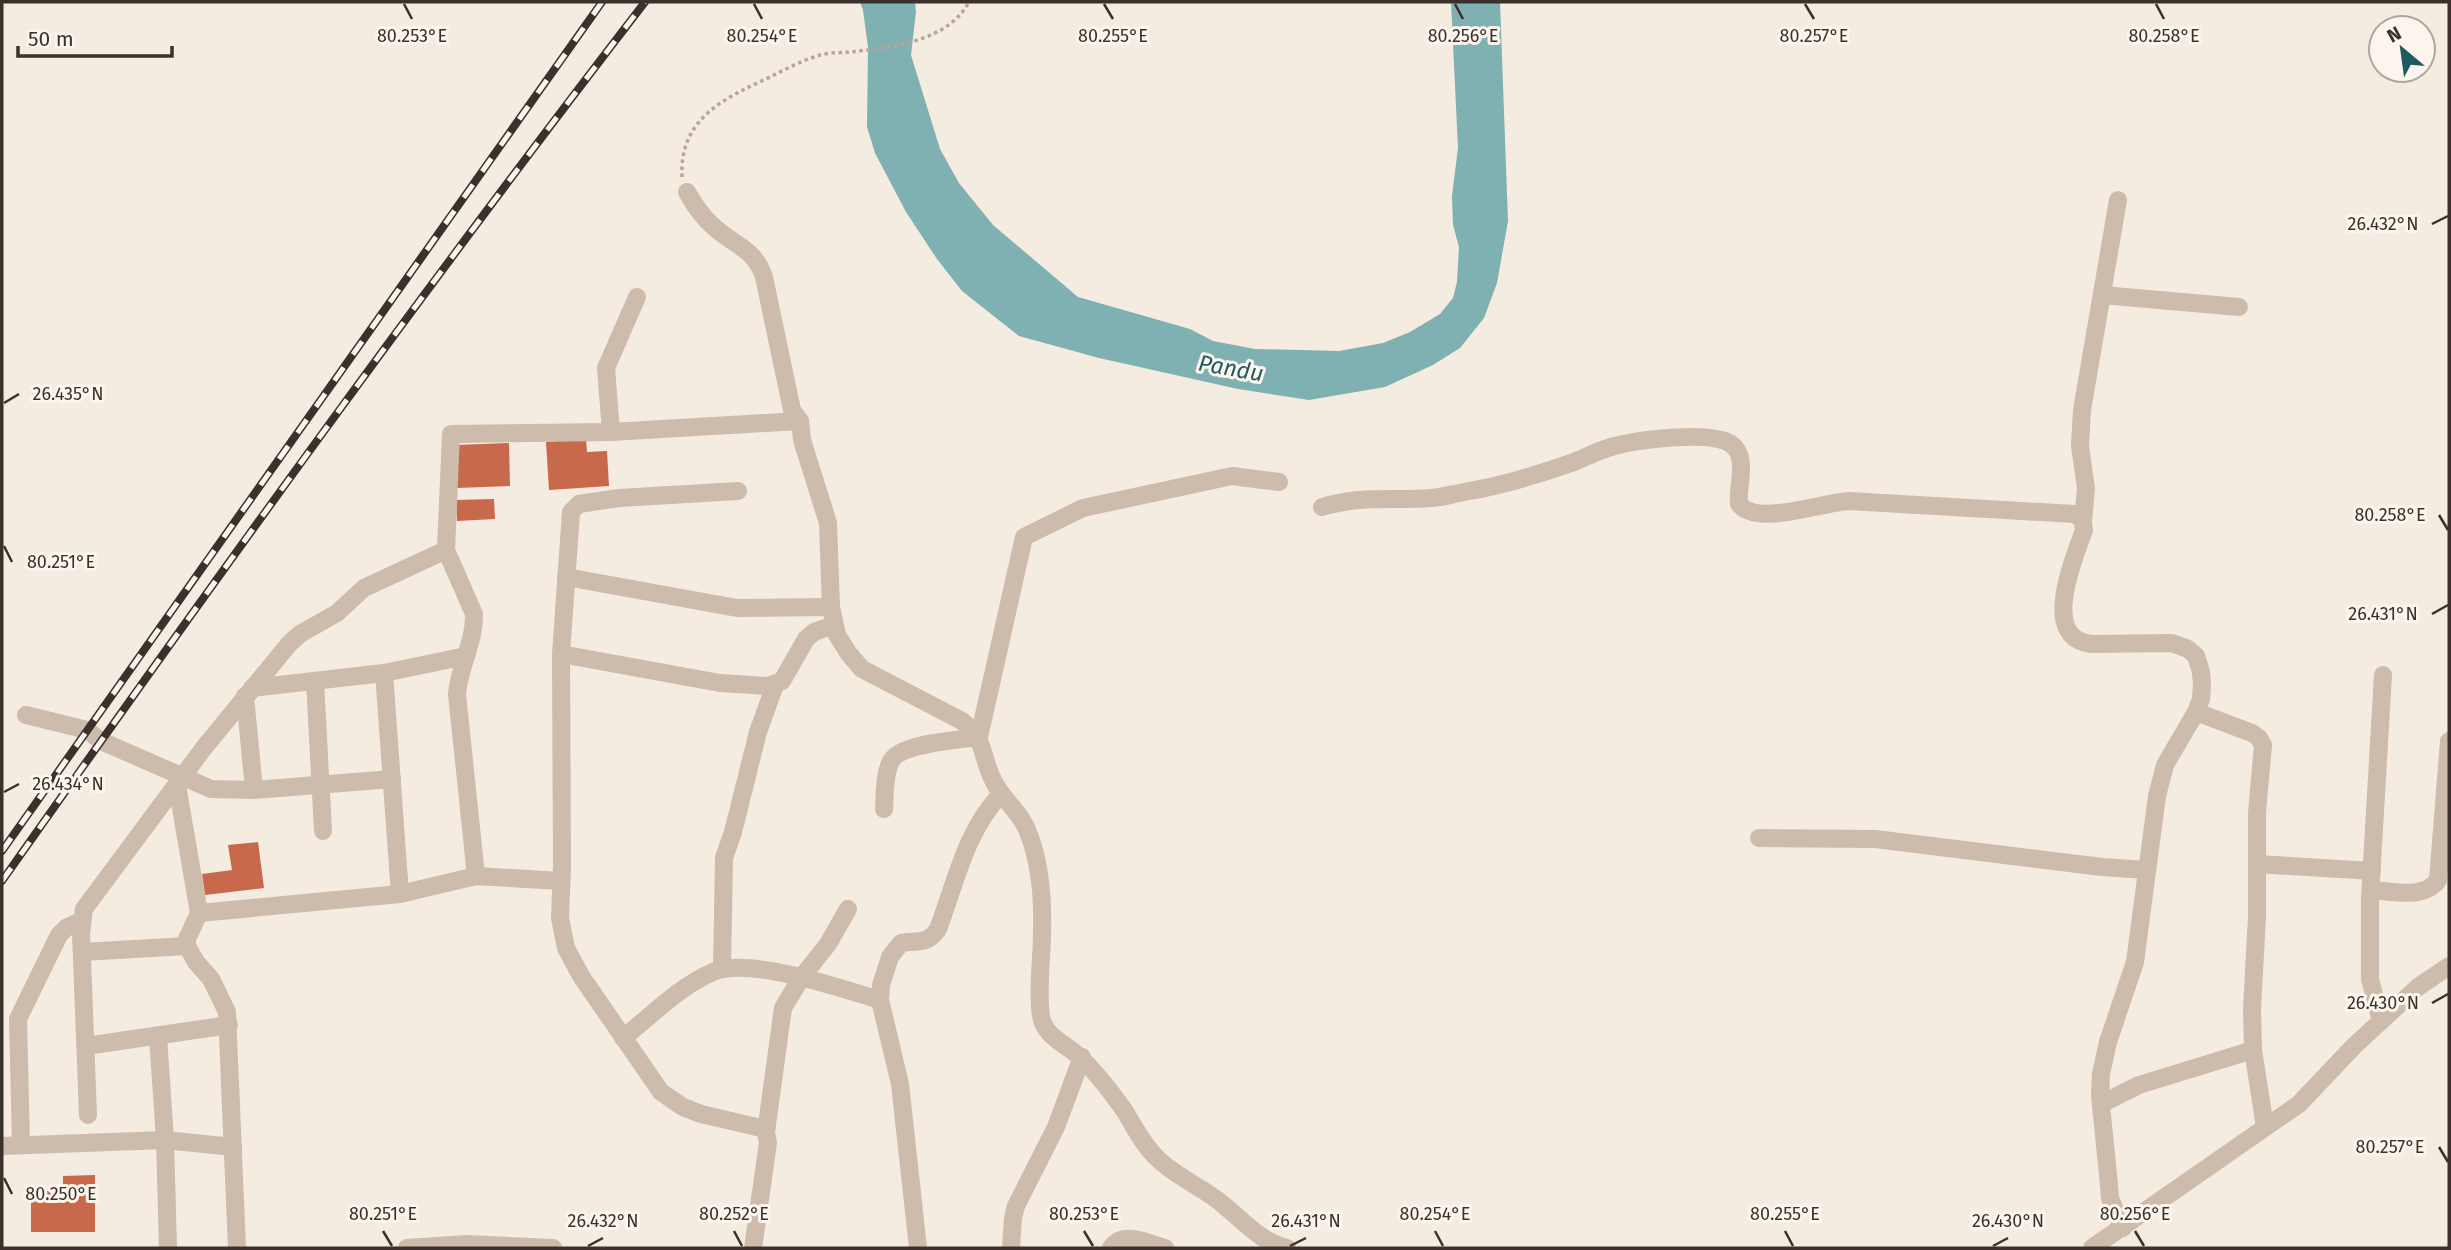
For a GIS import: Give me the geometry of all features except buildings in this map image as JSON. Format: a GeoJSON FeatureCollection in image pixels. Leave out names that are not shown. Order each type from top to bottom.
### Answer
{"type":"FeatureCollection","features":[{"type":"Feature","properties":{"kind":"street"},"geometry":{"type":"LineString","coordinates":[[687,192],[703,218],[752,254],[760,265],[789,401],[800,421],[802,440],[828,523],[833,616],[849,654],[862,669],[962,721],[979,737]]}},
{"type":"Feature","properties":{"kind":"street"},"geometry":{"type":"LineString","coordinates":[[2118,200],[2082,410],[2080,446],[2086,488],[2084,530],[2066,586],[2064,603],[2067,630],[2073,639],[2082,643],[2172,643],[2188,649],[2196,656],[2201,672],[2201,699],[2165,765],[2157,796],[2135,962],[2108,1042],[2101,1074],[2101,1104],[2110,1198],[2123,1228]]}},
{"type":"Feature","properties":{"kind":"street"},"geometry":{"type":"LineString","coordinates":[[2102,295],[2239,307]]}},
{"type":"Feature","properties":{"kind":"street"},"geometry":{"type":"LineString","coordinates":[[611,432],[606,368],[637,297]]}},
{"type":"Feature","properties":{"kind":"street"},"geometry":{"type":"LineString","coordinates":[[476,876],[457,694],[458,678],[474,624],[474,614],[446,550],[451,434],[611,432],[800,421]]}},
{"type":"Feature","properties":{"kind":"street"},"geometry":{"type":"LineString","coordinates":[[1322,507],[1345,500],[1433,498],[1504,484],[1618,445],[1636,441],[1698,437],[1724,440],[1738,450],[1741,460],[1739,504],[1753,513],[1777,513],[1849,501],[2074,514],[2083,521]]}},
{"type":"Feature","properties":{"kind":"street"},"geometry":{"type":"LineString","coordinates":[[1279,482],[1232,476],[1083,508],[1024,537],[979,737],[990,774],[1001,794],[1021,816],[1035,859],[1042,913],[1041,1017],[1044,1026],[1082,1057],[1112,1093],[1156,1157],[1208,1192],[1266,1239],[1287,1248]]}},
{"type":"Feature","properties":{"kind":"street"},"geometry":{"type":"LineString","coordinates":[[738,491],[619,498],[579,504],[571,512],[561,654],[560,918],[566,948],[580,976],[661,1092],[673,1101],[701,1114],[761,1128],[766,1132]]}},
{"type":"Feature","properties":{"kind":"street"},"geometry":{"type":"LineString","coordinates":[[88,1115],[81,921],[85,909],[203,749],[300,634],[337,613],[364,588],[446,550]]}},
{"type":"Feature","properties":{"kind":"street"},"geometry":{"type":"LineString","coordinates":[[566,577],[737,608],[833,616]]}},
{"type":"Feature","properties":{"kind":"street"},"geometry":{"type":"LineString","coordinates":[[722,969],[724,858],[758,732],[775,685],[786,675],[806,639],[833,616]]}},
{"type":"Feature","properties":{"kind":"street"},"geometry":{"type":"LineString","coordinates":[[561,654],[720,683],[775,685]]}},
{"type":"Feature","properties":{"kind":"street"},"geometry":{"type":"LineString","coordinates":[[249,692],[384,673],[466,656]]}},
{"type":"Feature","properties":{"kind":"street"},"geometry":{"type":"LineString","coordinates":[[384,673],[400,894]]}},
{"type":"Feature","properties":{"kind":"street"},"geometry":{"type":"LineString","coordinates":[[2381,1021],[2370,979],[2371,890],[2383,675]]}},
{"type":"Feature","properties":{"kind":"street"},"geometry":{"type":"LineString","coordinates":[[314,681],[323,831]]}},
{"type":"Feature","properties":{"kind":"street"},"geometry":{"type":"LineString","coordinates":[[249,692],[254,790]]}},
{"type":"Feature","properties":{"kind":"street"},"geometry":{"type":"LineString","coordinates":[[2196,712],[2252,733],[2263,745],[2257,813],[2253,1050],[2265,1127]]}},
{"type":"Feature","properties":{"kind":"street"},"geometry":{"type":"LineString","coordinates":[[26,715],[87,730],[101,741],[181,781],[211,789],[254,790],[392,779]]}},
{"type":"Feature","properties":{"kind":"street"},"geometry":{"type":"LineString","coordinates":[[884,810],[888,771],[895,756],[914,748],[979,737]]}},
{"type":"Feature","properties":{"kind":"street"},"geometry":{"type":"LineString","coordinates":[[2371,890],[2421,892],[2433,887],[2438,880],[2449,741]]}},
{"type":"Feature","properties":{"kind":"street"},"geometry":{"type":"LineString","coordinates":[[181,781],[199,913],[187,939],[187,946],[224,1002],[229,1025],[236,1248]]}},
{"type":"Feature","properties":{"kind":"street"},"geometry":{"type":"LineString","coordinates":[[918,1248],[900,1084],[880,1000],[881,985],[895,948],[901,943],[922,943],[934,936],[939,929],[969,840],[982,817],[1001,794]]}},
{"type":"Feature","properties":{"kind":"street"},"geometry":{"type":"LineString","coordinates":[[1759,838],[1875,839],[2102,867],[2147,870]]}},
{"type":"Feature","properties":{"kind":"street"},"geometry":{"type":"LineString","coordinates":[[2257,864],[2372,871]]}},
{"type":"Feature","properties":{"kind":"street"},"geometry":{"type":"LineString","coordinates":[[199,913],[400,894],[476,876],[561,881]]}},
{"type":"Feature","properties":{"kind":"street"},"geometry":{"type":"LineString","coordinates":[[754,1248],[783,1009],[828,944],[848,909]]}},
{"type":"Feature","properties":{"kind":"street"},"geometry":{"type":"LineString","coordinates":[[21,1145],[18,1019],[59,935],[66,928],[81,921]]}},
{"type":"Feature","properties":{"kind":"street"},"geometry":{"type":"LineString","coordinates":[[82,952],[187,946]]}},
{"type":"Feature","properties":{"kind":"street"},"geometry":{"type":"LineString","coordinates":[[2092,1248],[2299,1104],[2381,1021],[2418,987],[2449,966]]}},
{"type":"Feature","properties":{"kind":"street"},"geometry":{"type":"LineString","coordinates":[[623,1038],[690,986],[722,969],[747,968],[802,978],[880,1000]]}},
{"type":"Feature","properties":{"kind":"street"},"geometry":{"type":"LineString","coordinates":[[86,1046],[229,1025]]}},
{"type":"Feature","properties":{"kind":"street"},"geometry":{"type":"LineString","coordinates":[[158,1035],[168,1248]]}},
{"type":"Feature","properties":{"kind":"street"},"geometry":{"type":"LineString","coordinates":[[2101,1104],[2139,1085],[2253,1050]]}},
{"type":"Feature","properties":{"kind":"street"},"geometry":{"type":"LineString","coordinates":[[1011,1248],[1013,1218],[1017,1206],[1056,1127],[1082,1057]]}},
{"type":"Feature","properties":{"kind":"street"},"geometry":{"type":"LineString","coordinates":[[2,1146],[165,1140],[233,1147]]}},
{"type":"Feature","properties":{"kind":"street"},"geometry":{"type":"LineString","coordinates":[[1111,1248],[1116,1241],[1127,1238],[1165,1248]]}},
{"type":"Feature","properties":{"kind":"street"},"geometry":{"type":"LineString","coordinates":[[407,1248],[467,1244],[505,1248],[553,1248]]}},
{"type":"Feature","properties":{"kind":"path"},"geometry":{"type":"LineString","coordinates":[[687,192],[682,178],[684,149],[700,119],[735,93],[814,57],[907,44],[922,39],[951,23],[969,2]]}},
{"type":"Feature","properties":{"kind":"water","name":"Pandu"},"geometry":{"type":"Polygon","coordinates":[[[860,2],[915,2],[911,55],[940,149],[959,183],[993,225],[1078,297],[1190,329],[1213,341],[1255,349],[1339,351],[1383,343],[1410,332],[1440,314],[1453,298],[1457,282],[1459,247],[1453,225],[1452,196],[1458,148],[1451,2],[1500,2],[1508,221],[1497,283],[1484,318],[1460,348],[1433,365],[1385,387],[1309,400],[1238,389],[1099,358],[1019,336],[962,291],[906,212],[875,153],[867,127],[868,47],[860,2]]]}},
{"type":"Feature","properties":{"kind":"railway"},"geometry":{"type":"LineString","coordinates":[[2,851],[602,2]]}},
{"type":"Feature","properties":{"kind":"railway"},"geometry":{"type":"LineString","coordinates":[[2,881],[319,438],[480,219],[645,2]]}}]}
